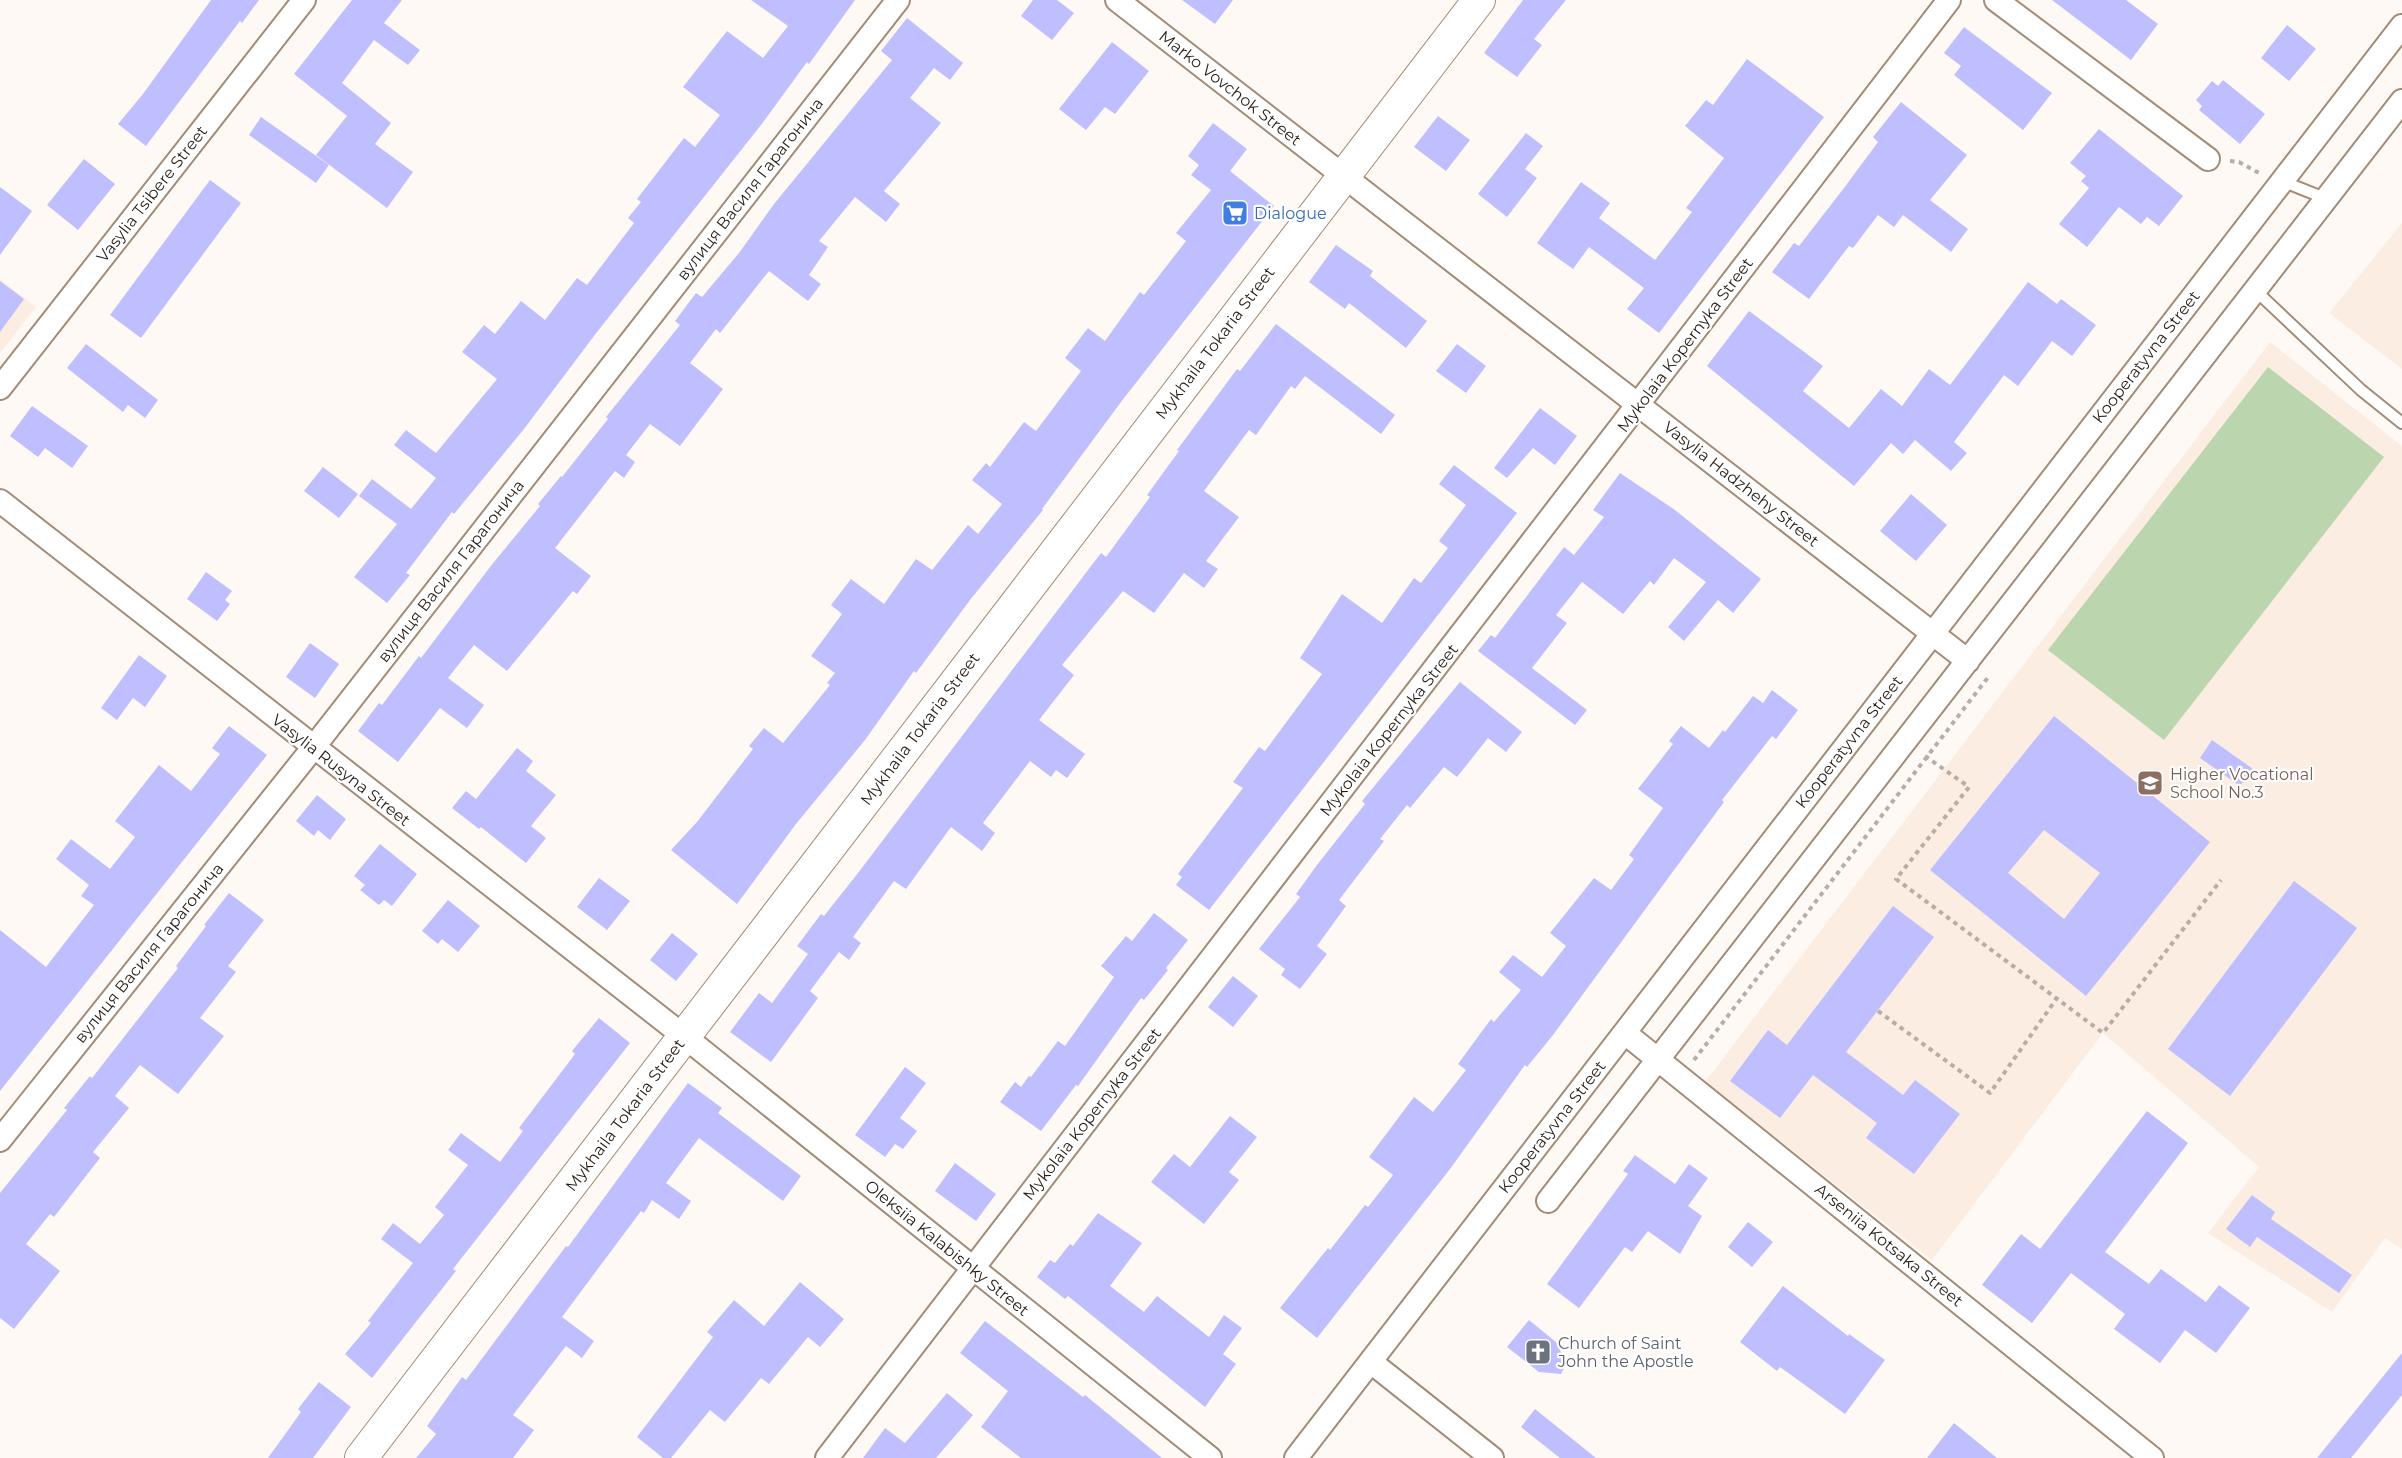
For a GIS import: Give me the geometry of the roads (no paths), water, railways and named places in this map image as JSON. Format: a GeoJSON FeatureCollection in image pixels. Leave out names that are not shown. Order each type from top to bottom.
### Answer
{"type":"FeatureCollection","features":[{"type":"Feature","properties":{"kind":"street","name":"Vasylia Tsibere Street"},"geometry":{"type":"LineString","coordinates":[[0,388],[304,0]]}},
{"type":"Feature","properties":{"kind":"street","name":"вулиця Василя Гарагонича"},"geometry":{"type":"LineString","coordinates":[[0,1140],[313,748],[898,0]]}},
{"type":"Feature","properties":{"kind":"street","name":"Marko Vovchok Street"},"geometry":{"type":"LineString","coordinates":[[1117,0],[1342,176]]}},
{"type":"Feature","properties":{"kind":"street","name":"Mykhaila Tokaria Street"},"geometry":{"type":"LineString","coordinates":[[362,1458],[1479,0]]}},
{"type":"Feature","properties":{"kind":"street","name":"Mykolaia Kopernyka Street"},"geometry":{"type":"LineString","coordinates":[[827,1458],[1949,0]]}},
{"type":"Feature","properties":{"kind":"street"},"geometry":{"type":"LineString","coordinates":[[1996,0],[2208,159]]}},
{"type":"Feature","properties":{"kind":"street","name":"Kooperatyvna Street"},"geometry":{"type":"LineString","coordinates":[[1296,1458],[2402,26]]}},
{"type":"Feature","properties":{"kind":"street"},"geometry":{"type":"LineString","coordinates":[[1548,1201],[2402,101]]}},
{"type":"Feature","properties":{"kind":"street","name":"Vasylia Hadzhehy Street"},"geometry":{"type":"LineString","coordinates":[[1342,176],[1640,404],[1968,661]]}},
{"type":"Feature","properties":{"kind":"street","name":"Vasylia Rusyna Street"},"geometry":{"type":"LineString","coordinates":[[0,501],[685,1037]]}},
{"type":"Feature","properties":{"kind":"street","name":"Arseniia Kotsaka Street"},"geometry":{"type":"LineString","coordinates":[[1625,1033],[2152,1458]]}},
{"type":"Feature","properties":{"kind":"street","name":"Oleksiia Kalabishky Street"},"geometry":{"type":"LineString","coordinates":[[685,1037],[1210,1458]]}},
{"type":"Feature","properties":{"kind":"street"},"geometry":{"type":"LineString","coordinates":[[1371,1362],[1492,1458]]}},
{"type":"Feature","properties":{"kind":"lane"},"geometry":{"type":"LineString","coordinates":[[2279,184],[2327,199]]}},
{"type":"Feature","properties":{"kind":"lane"},"geometry":{"type":"LineString","coordinates":[[2256,291],[2361,390],[2402,423]]}},
{"type":"Feature","properties":{"kind":"place","name":"Dialogue"},"geometry":{"type":"Point","coordinates":[1235,213]}},
{"type":"Feature","properties":{"kind":"place","name":"Higher Vocational School No.3"},"geometry":{"type":"Point","coordinates":[2150,783]}},
{"type":"Feature","properties":{"kind":"place","name":"Church of Saint John the Apostle"},"geometry":{"type":"Point","coordinates":[1538,1352]}}]}
